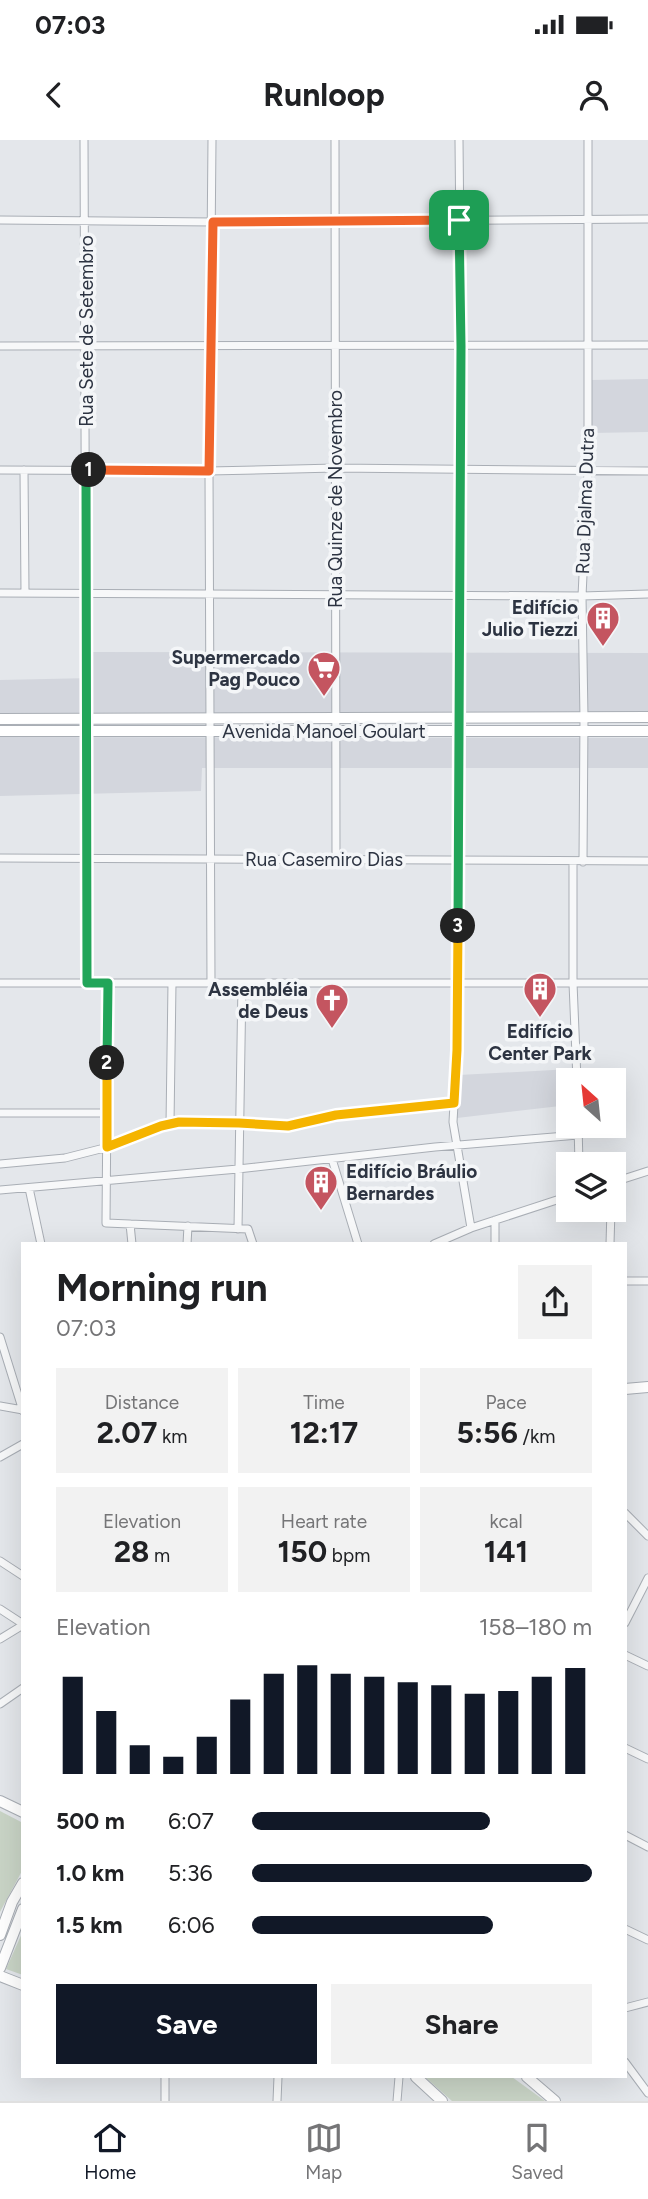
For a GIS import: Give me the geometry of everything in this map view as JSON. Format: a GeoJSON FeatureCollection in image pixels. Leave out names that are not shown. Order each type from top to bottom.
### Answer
{"type":"FeatureCollection","features":[{"type":"Feature","properties":{"kind":"main road","name":"Avenida Manoel Goulart"},"geometry":{"type":"LineString","coordinates":[[0,719],[648,718]]}},
{"type":"Feature","properties":{"kind":"main road","name":"Avenida Manoel Goulart"},"geometry":{"type":"LineString","coordinates":[[0,731],[648,731]]}},
{"type":"Feature","properties":{"kind":"main road"},"geometry":{"type":"LineString","coordinates":[[627,1389],[648,1387]]}},
{"type":"Feature","properties":{"kind":"main road"},"geometry":{"type":"LineString","coordinates":[[0,1801],[21,1811]]}},
{"type":"Feature","properties":{"kind":"main road"},"geometry":{"type":"LineString","coordinates":[[0,1935],[21,1886]]}},
{"type":"Feature","properties":{"kind":"main road"},"geometry":{"type":"LineString","coordinates":[[0,1968],[21,1914]]}},
{"type":"Feature","properties":{"kind":"main road"},"geometry":{"type":"LineString","coordinates":[[0,1976],[21,1984]]}},
{"type":"Feature","properties":{"kind":"main road"},"geometry":{"type":"LineString","coordinates":[[417,2078],[442,2101]]}},
{"type":"Feature","properties":{"kind":"main road"},"geometry":{"type":"LineString","coordinates":[[528,2078],[555,2101]]}},
{"type":"Feature","properties":{"kind":"street","name":"Rua Sete de Setembro"},"geometry":{"type":"LineString","coordinates":[[85,140],[87,983]]}},
{"type":"Feature","properties":{"kind":"street"},"geometry":{"type":"LineString","coordinates":[[211,983],[209,471],[212,140]]}},
{"type":"Feature","properties":{"kind":"street","name":"Rua Quinze de Novembro"},"geometry":{"type":"LineString","coordinates":[[335,140],[336,859]]}},
{"type":"Feature","properties":{"kind":"street"},"geometry":{"type":"LineString","coordinates":[[459,140],[459,731],[453,1122],[471,1228]]}},
{"type":"Feature","properties":{"kind":"street","name":"Rua Djalma Dutra"},"geometry":{"type":"LineString","coordinates":[[583,862],[582,596],[588,472],[588,140]]}},
{"type":"Feature","properties":{"kind":"street"},"geometry":{"type":"LineString","coordinates":[[0,220],[213,222],[648,219]]}},
{"type":"Feature","properties":{"kind":"street"},"geometry":{"type":"LineString","coordinates":[[0,346],[648,345]]}},
{"type":"Feature","properties":{"kind":"street"},"geometry":{"type":"LineString","coordinates":[[0,470],[209,471],[335,468],[648,471]]}},
{"type":"Feature","properties":{"kind":"street"},"geometry":{"type":"LineString","coordinates":[[24,470],[25,593]]}},
{"type":"Feature","properties":{"kind":"street"},"geometry":{"type":"LineString","coordinates":[[0,593],[582,596],[648,594]]}},
{"type":"Feature","properties":{"kind":"street","name":"Rua Casemiro Dias"},"geometry":{"type":"LineString","coordinates":[[0,858],[648,861]]}},
{"type":"Feature","properties":{"kind":"street"},"geometry":{"type":"LineString","coordinates":[[573,862],[577,1068]]}},
{"type":"Feature","properties":{"kind":"street"},"geometry":{"type":"LineString","coordinates":[[0,983],[648,984]]}},
{"type":"Feature","properties":{"kind":"street"},"geometry":{"type":"LineString","coordinates":[[108,983],[106,1223],[248,1229],[252,1242]]}},
{"type":"Feature","properties":{"kind":"street"},"geometry":{"type":"LineString","coordinates":[[170,1124],[172,983]]}},
{"type":"Feature","properties":{"kind":"street"},"geometry":{"type":"LineString","coordinates":[[238,1228],[242,983]]}},
{"type":"Feature","properties":{"kind":"street"},"geometry":{"type":"LineString","coordinates":[[0,1164],[56,1160],[107,1147],[179,1122],[288,1126],[336,1115],[454,1103]]}},
{"type":"Feature","properties":{"kind":"street"},"geometry":{"type":"LineString","coordinates":[[0,1113],[107,1112]]}},
{"type":"Feature","properties":{"kind":"street"},"geometry":{"type":"LineString","coordinates":[[0,1190],[238,1170],[556,1137]]}},
{"type":"Feature","properties":{"kind":"street"},"geometry":{"type":"LineString","coordinates":[[332,1159],[357,1242]]}},
{"type":"Feature","properties":{"kind":"street"},"geometry":{"type":"LineString","coordinates":[[626,1178],[648,1171]]}},
{"type":"Feature","properties":{"kind":"street"},"geometry":{"type":"LineString","coordinates":[[29,1188],[41,1242]]}},
{"type":"Feature","properties":{"kind":"street"},"geometry":{"type":"LineString","coordinates":[[439,1242],[471,1228],[556,1200]]}},
{"type":"Feature","properties":{"kind":"street"},"geometry":{"type":"LineString","coordinates":[[495,1220],[495,1242]]}},
{"type":"Feature","properties":{"kind":"street"},"geometry":{"type":"LineString","coordinates":[[610,1242],[611,1222]]}},
{"type":"Feature","properties":{"kind":"street"},"geometry":{"type":"LineString","coordinates":[[130,1224],[132,1242]]}},
{"type":"Feature","properties":{"kind":"street"},"geometry":{"type":"LineString","coordinates":[[187,1242],[188,1226]]}},
{"type":"Feature","properties":{"kind":"street"},"geometry":{"type":"LineString","coordinates":[[627,1281],[648,1281]]}},
{"type":"Feature","properties":{"kind":"street"},"geometry":{"type":"LineString","coordinates":[[0,1337],[21,1404]]}},
{"type":"Feature","properties":{"kind":"street"},"geometry":{"type":"LineString","coordinates":[[0,1406],[21,1410]]}},
{"type":"Feature","properties":{"kind":"street"},"geometry":{"type":"LineString","coordinates":[[0,1457],[21,1445]]}},
{"type":"Feature","properties":{"kind":"street"},"geometry":{"type":"LineString","coordinates":[[627,1515],[648,1536]]}},
{"type":"Feature","properties":{"kind":"street"},"geometry":{"type":"LineString","coordinates":[[0,1561],[21,1575]]}},
{"type":"Feature","properties":{"kind":"street"},"geometry":{"type":"LineString","coordinates":[[627,1619],[648,1578]]}},
{"type":"Feature","properties":{"kind":"street"},"geometry":{"type":"LineString","coordinates":[[0,1609],[21,1623]]}},
{"type":"Feature","properties":{"kind":"street"},"geometry":{"type":"LineString","coordinates":[[0,1639],[21,1625]]}},
{"type":"Feature","properties":{"kind":"street"},"geometry":{"type":"LineString","coordinates":[[627,1656],[648,1666]]}},
{"type":"Feature","properties":{"kind":"street"},"geometry":{"type":"LineString","coordinates":[[0,1704],[21,1689]]}},
{"type":"Feature","properties":{"kind":"street"},"geometry":{"type":"LineString","coordinates":[[627,1749],[648,1759]]}},
{"type":"Feature","properties":{"kind":"street"},"geometry":{"type":"LineString","coordinates":[[627,1836],[648,1847]]}},
{"type":"Feature","properties":{"kind":"street"},"geometry":{"type":"LineString","coordinates":[[627,1929],[648,1940]]}},
{"type":"Feature","properties":{"kind":"street"},"geometry":{"type":"LineString","coordinates":[[627,2007],[648,2002]]}},
{"type":"Feature","properties":{"kind":"street"},"geometry":{"type":"LineString","coordinates":[[627,2065],[648,2093]]}},
{"type":"Feature","properties":{"kind":"street"},"geometry":{"type":"LineString","coordinates":[[165,2078],[165,2101]]}},
{"type":"Feature","properties":{"kind":"street"},"geometry":{"type":"LineString","coordinates":[[277,2101],[278,2078]]}},
{"type":"Feature","properties":{"kind":"street"},"geometry":{"type":"LineString","coordinates":[[397,2101],[399,2078]]}},
{"type":"Feature","properties":{"kind":"shaded area"},"geometry":{"type":"Polygon","coordinates":[[[648,379],[648,432],[591,433],[591,380],[648,379]]]}},
{"type":"Feature","properties":{"kind":"shaded area"},"geometry":{"type":"Polygon","coordinates":[[[92,652],[648,653],[648,712],[0,714],[0,680],[92,678],[92,652]]]}},
{"type":"Feature","properties":{"kind":"shaded area"},"geometry":{"type":"Polygon","coordinates":[[[0,737],[648,738],[648,768],[202,768],[201,791],[0,796],[0,737]]]}},
{"type":"Feature","properties":{"kind":"shaded area"},"geometry":{"type":"Polygon","coordinates":[[[556,1070],[556,1107],[457,1118],[459,1075],[556,1070]]]}},
{"type":"Feature","properties":{"kind":"green space"},"geometry":{"type":"Polygon","coordinates":[[[0,1811],[21,1822],[21,1873],[0,1912],[0,1811]]]}},
{"type":"Feature","properties":{"kind":"green space"},"geometry":{"type":"Polygon","coordinates":[[[21,1935],[21,1974],[6,1969],[21,1935]]]}},
{"type":"Feature","properties":{"kind":"green space"},"geometry":{"type":"Polygon","coordinates":[[[426,2078],[513,2078],[545,2101],[452,2101],[426,2078]]]}},
{"type":"Feature","properties":{"kind":"place","name":"Edifício Julio Tiezzi"},"geometry":{"type":"Point","coordinates":[603,648]}},
{"type":"Feature","properties":{"kind":"place","name":"Supermercado Pag Pouco"},"geometry":{"type":"Point","coordinates":[324,698]}},
{"type":"Feature","properties":{"kind":"place","name":"Edifício Center Park"},"geometry":{"type":"Point","coordinates":[540,1019]}},
{"type":"Feature","properties":{"kind":"place","name":"Assembléia de Deus"},"geometry":{"type":"Point","coordinates":[332,1030]}},
{"type":"Feature","properties":{"kind":"place","name":"Edifício Bráulio Bernardes"},"geometry":{"type":"Point","coordinates":[321,1212]}},
{"type":"Feature","properties":{"kind":"route"},"geometry":{"type":"LineString","coordinates":[[459,220],[461,408],[457,1050],[454,1103],[336,1115],[288,1126],[179,1122],[161,1126],[107,1147],[108,983],[87,983],[86,470],[209,471],[213,222],[459,220]]}}]}
